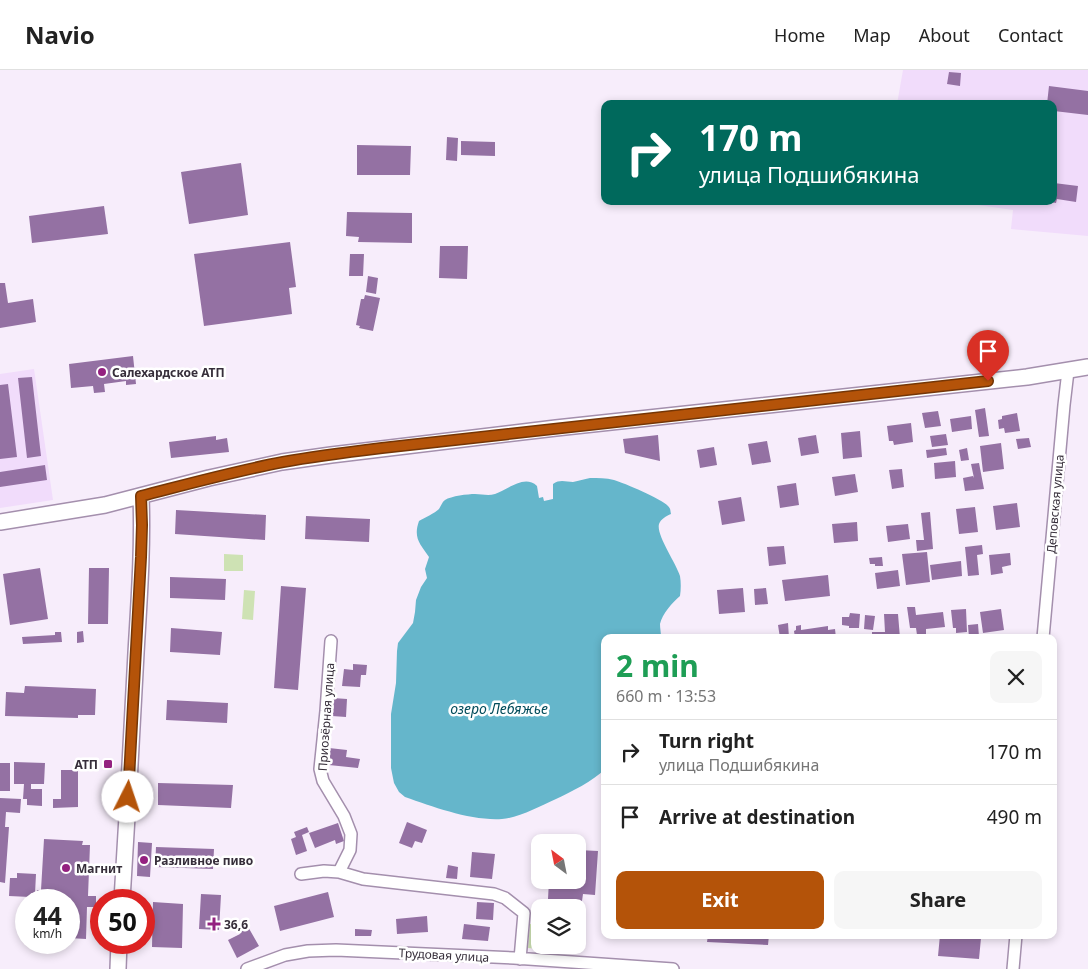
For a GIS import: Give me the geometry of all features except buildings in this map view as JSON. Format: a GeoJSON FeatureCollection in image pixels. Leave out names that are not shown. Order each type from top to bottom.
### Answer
{"type":"FeatureCollection","features":[{"type":"Feature","properties":{"kind":"main road"},"geometry":{"type":"LineString","coordinates":[[0,522],[105,505],[209,478],[282,462],[382,448],[1026,377],[1088,366]]}},
{"type":"Feature","properties":{"kind":"main road"},"geometry":{"type":"LineString","coordinates":[[123,889],[141,557],[141,496]]}},
{"type":"Feature","properties":{"kind":"main road"},"geometry":{"type":"LineString","coordinates":[[118,969],[119,954]]}},
{"type":"Feature","properties":{"kind":"street","name":"Деповская улица"},"geometry":{"type":"LineString","coordinates":[[1043,634],[1068,370]]}},
{"type":"Feature","properties":{"kind":"street","name":"Приозёрная улица"},"geometry":{"type":"LineString","coordinates":[[331,641],[320,769],[323,781],[344,816],[351,834],[350,850],[339,872]]}},
{"type":"Feature","properties":{"kind":"street"},"geometry":{"type":"LineString","coordinates":[[301,874],[324,871],[339,872],[363,879],[494,894],[504,898],[524,912],[516,962]]}},
{"type":"Feature","properties":{"kind":"street"},"geometry":{"type":"LineString","coordinates":[[1013,969],[1016,939]]}},
{"type":"Feature","properties":{"kind":"street","name":"Трудовая улица"},"geometry":{"type":"LineString","coordinates":[[247,969],[285,955],[308,951],[336,950],[516,962],[673,969]]}},
{"type":"Feature","properties":{"kind":"shaded area"},"geometry":{"type":"Polygon","coordinates":[[[903,70],[1088,70],[1088,236],[1011,229],[1013,210],[978,205],[1057,205],[1057,100],[898,100],[903,70]]]}},
{"type":"Feature","properties":{"kind":"shaded area"},"geometry":{"type":"Polygon","coordinates":[[[34,369],[53,500],[0,508],[0,374],[34,369]]]}},
{"type":"Feature","properties":{"kind":"green space"},"geometry":{"type":"Polygon","coordinates":[[[224,554],[243,555],[243,571],[224,571],[224,554]]]}},
{"type":"Feature","properties":{"kind":"green space"},"geometry":{"type":"Polygon","coordinates":[[[244,590],[255,591],[253,620],[242,619],[244,590]]]}},
{"type":"Feature","properties":{"kind":"green space"},"geometry":{"type":"Polygon","coordinates":[[[530,924],[531,924],[531,948],[528,948],[530,924]]]}},
{"type":"Feature","properties":{"kind":"water","name":"озеро Лебяжье"},"geometry":{"type":"Polygon","coordinates":[[[590,478],[614,480],[651,495],[669,507],[671,514],[661,521],[659,529],[663,542],[678,570],[681,583],[680,596],[668,608],[661,620],[661,634],[601,634],[601,772],[568,793],[529,811],[502,819],[465,816],[405,797],[399,792],[394,783],[391,768],[391,714],[396,683],[398,643],[413,623],[416,600],[427,578],[425,569],[429,557],[417,536],[419,521],[437,511],[445,500],[455,496],[472,494],[492,495],[521,482],[527,482],[537,486],[539,498],[543,497],[544,501],[553,499],[553,484],[556,482],[573,482],[590,478]]]}},
{"type":"Feature","properties":{"kind":"place","name":"Салехардское АТП"},"geometry":{"type":"Point","coordinates":[102,372]}},
{"type":"Feature","properties":{"kind":"place","name":"АТП"},"geometry":{"type":"Point","coordinates":[108,764]}},
{"type":"Feature","properties":{"kind":"place","name":"Разливное пиво"},"geometry":{"type":"Point","coordinates":[144,860]}},
{"type":"Feature","properties":{"kind":"place","name":"Магнит"},"geometry":{"type":"Point","coordinates":[66,868]}},
{"type":"Feature","properties":{"kind":"place","name":"36,6"},"geometry":{"type":"Point","coordinates":[214,924]}},
{"type":"Feature","properties":{"kind":"route"},"geometry":{"type":"LineString","coordinates":[[128,797],[141,557],[141,496],[209,478],[282,462],[382,448],[988,381]]}}]}
